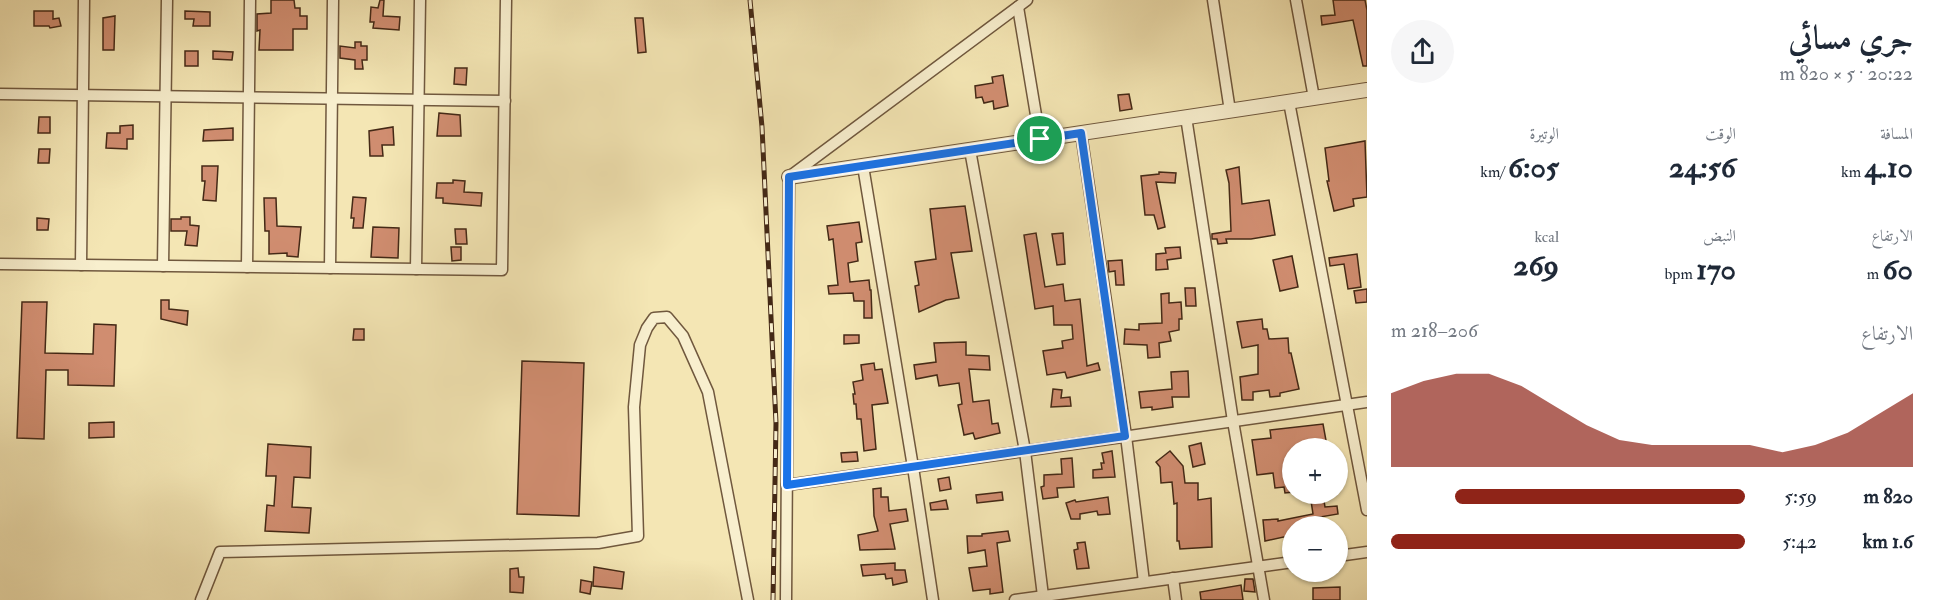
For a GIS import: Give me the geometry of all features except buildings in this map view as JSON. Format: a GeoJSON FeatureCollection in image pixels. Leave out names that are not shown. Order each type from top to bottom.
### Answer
{"type":"FeatureCollection","features":[{"type":"Feature","properties":{"kind":"street"},"geometry":{"type":"LineString","coordinates":[[81,265],[84,0]]}},
{"type":"Feature","properties":{"kind":"street"},"geometry":{"type":"LineString","coordinates":[[163,266],[167,0]]}},
{"type":"Feature","properties":{"kind":"street"},"geometry":{"type":"LineString","coordinates":[[247,267],[250,0]]}},
{"type":"Feature","properties":{"kind":"street"},"geometry":{"type":"LineString","coordinates":[[330,268],[333,0]]}},
{"type":"Feature","properties":{"kind":"street"},"geometry":{"type":"LineString","coordinates":[[416,269],[420,0]]}},
{"type":"Feature","properties":{"kind":"street"},"geometry":{"type":"LineString","coordinates":[[0,264],[502,270],[506,0]]}},
{"type":"Feature","properties":{"kind":"street"},"geometry":{"type":"LineString","coordinates":[[1213,0],[1230,111]]}},
{"type":"Feature","properties":{"kind":"street"},"geometry":{"type":"LineString","coordinates":[[1296,0],[1314,98]]}},
{"type":"Feature","properties":{"kind":"street"},"geometry":{"type":"LineString","coordinates":[[789,177],[1022,3],[1040,139]]}},
{"type":"Feature","properties":{"kind":"street"},"geometry":{"type":"LineString","coordinates":[[789,177],[1367,90]]}},
{"type":"Feature","properties":{"kind":"street"},"geometry":{"type":"LineString","coordinates":[[0,94],[505,101]]}},
{"type":"Feature","properties":{"kind":"street"},"geometry":{"type":"LineString","coordinates":[[1289,102],[1367,510]]}},
{"type":"Feature","properties":{"kind":"street"},"geometry":{"type":"LineString","coordinates":[[1186,117],[1233,421],[1264,600]]}},
{"type":"Feature","properties":{"kind":"street"},"geometry":{"type":"LineString","coordinates":[[1081,133],[1144,582]]}},
{"type":"Feature","properties":{"kind":"street"},"geometry":{"type":"LineString","coordinates":[[970,150],[1025,451],[1043,596]]}},
{"type":"Feature","properties":{"kind":"street"},"geometry":{"type":"LineString","coordinates":[[863,166],[933,600]]}},
{"type":"Feature","properties":{"kind":"street"},"geometry":{"type":"LineString","coordinates":[[786,600],[789,177]]}},
{"type":"Feature","properties":{"kind":"street"},"geometry":{"type":"LineString","coordinates":[[201,600],[219,552],[598,543],[638,536],[634,407],[640,345],[654,318],[667,317],[683,336],[708,392],[748,600]]}},
{"type":"Feature","properties":{"kind":"street"},"geometry":{"type":"LineString","coordinates":[[787,485],[1367,402]]}},
{"type":"Feature","properties":{"kind":"street"},"geometry":{"type":"LineString","coordinates":[[1348,555],[1367,552]]}},
{"type":"Feature","properties":{"kind":"street"},"geometry":{"type":"LineString","coordinates":[[1015,600],[1043,596],[1082,595],[1144,582],[1282,564]]}},
{"type":"Feature","properties":{"kind":"street"},"geometry":{"type":"LineString","coordinates":[[1173,578],[1176,600]]}},
{"type":"Feature","properties":{"kind":"railway"},"geometry":{"type":"LineString","coordinates":[[750,0],[762,127],[776,423],[773,600]]}},
{"type":"Feature","properties":{"kind":"route"},"geometry":{"type":"LineString","coordinates":[[1081,133],[1125,436],[787,485],[789,177],[1040,139],[1081,133]]}}]}
